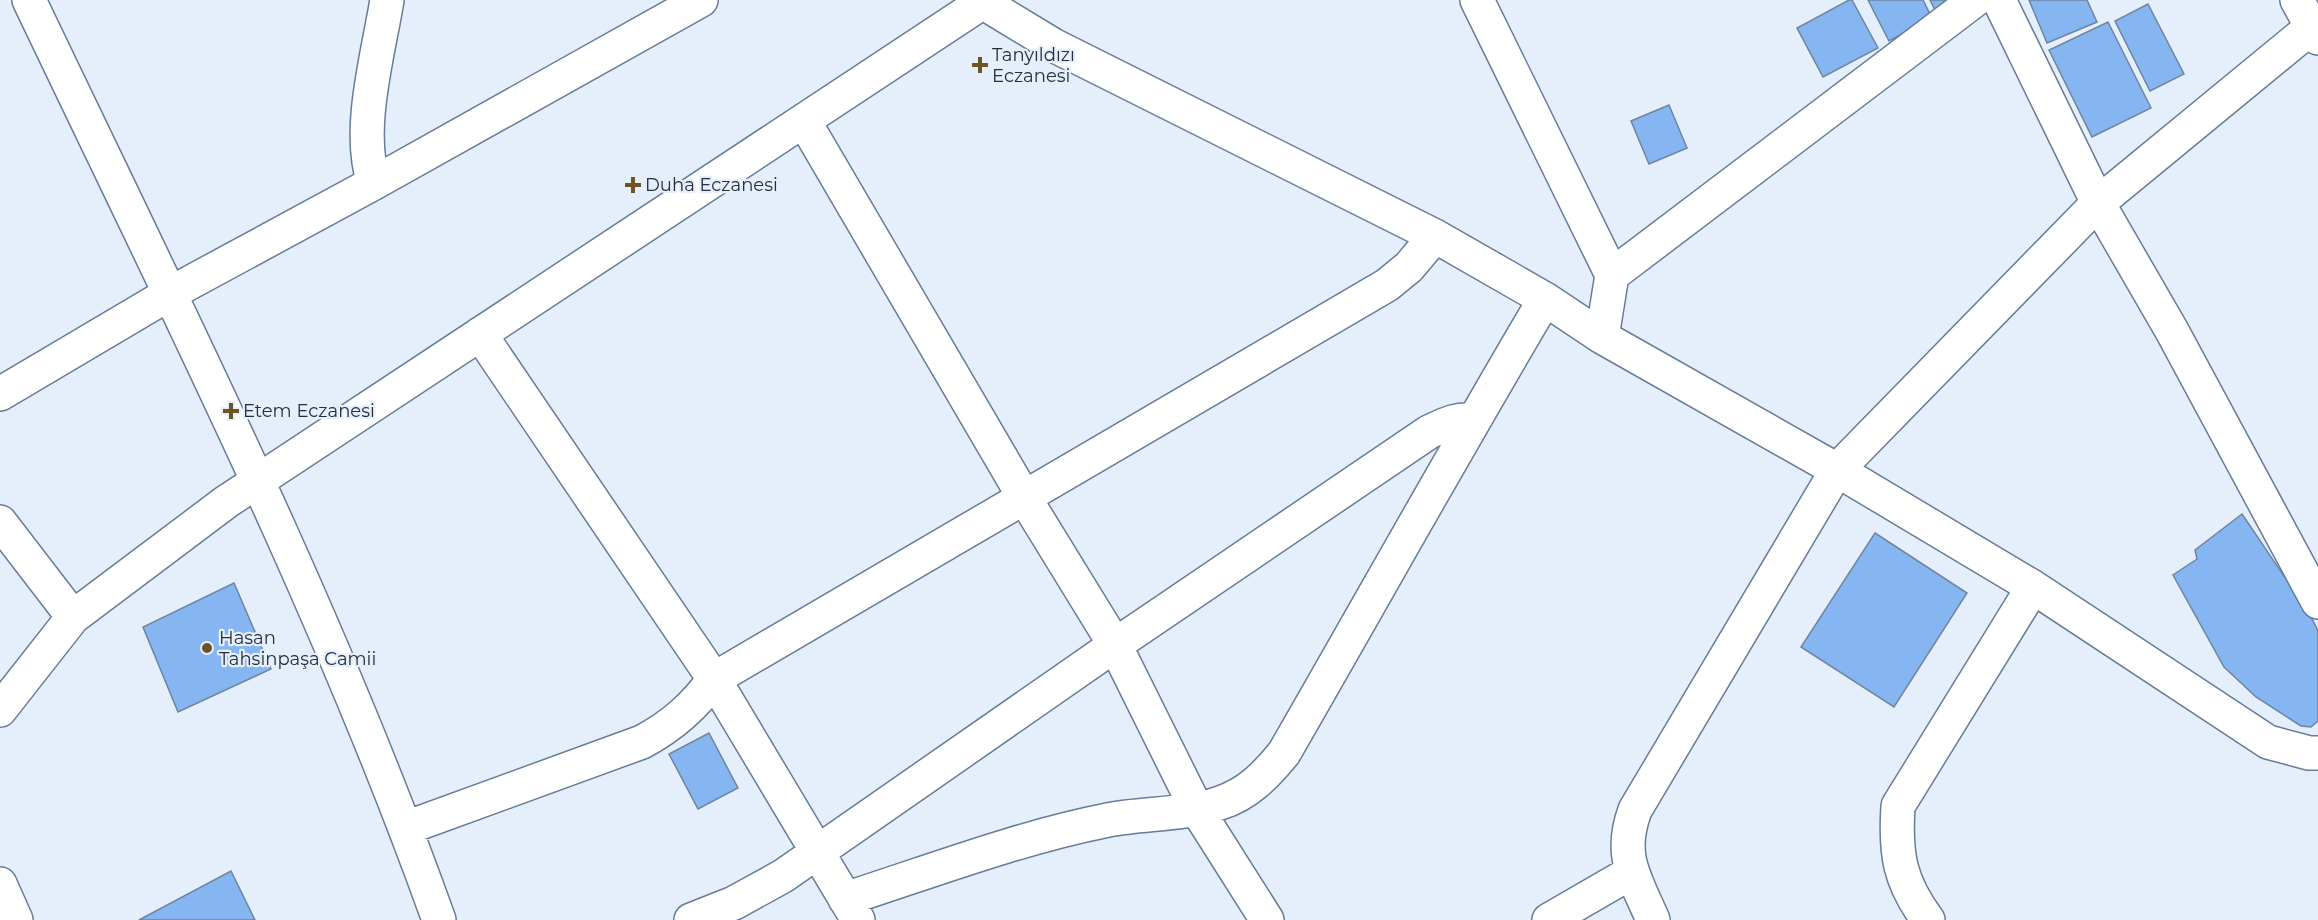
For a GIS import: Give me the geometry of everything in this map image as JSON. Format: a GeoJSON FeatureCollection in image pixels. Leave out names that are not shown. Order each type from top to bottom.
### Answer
{"type":"FeatureCollection","features":[{"type":"Feature","properties":{"kind":"street"},"geometry":{"type":"LineString","coordinates":[[29,0],[259,480],[406,828],[439,920]]}},
{"type":"Feature","properties":{"kind":"street"},"geometry":{"type":"LineString","coordinates":[[374,183],[366,146],[367,124],[387,0]]}},
{"type":"Feature","properties":{"kind":"street"},"geometry":{"type":"LineString","coordinates":[[0,394],[170,294],[374,183],[700,0]]}},
{"type":"Feature","properties":{"kind":"street"},"geometry":{"type":"LineString","coordinates":[[1477,0],[1612,275],[1602,337]]}},
{"type":"Feature","properties":{"kind":"street"},"geometry":{"type":"LineString","coordinates":[[1612,275],[1975,0]]}},
{"type":"Feature","properties":{"kind":"street"},"geometry":{"type":"LineString","coordinates":[[1999,0],[2098,203],[2172,331],[2318,602]]}},
{"type":"Feature","properties":{"kind":"street"},"geometry":{"type":"LineString","coordinates":[[0,711],[72,617],[259,480],[981,1],[1053,45],[1435,236],[1545,299],[1602,337],[1837,470],[2033,587],[2268,742],[2309,753],[2318,753]]}},
{"type":"Feature","properties":{"kind":"street"},"geometry":{"type":"LineString","coordinates":[[1653,920],[1632,872],[1626,848],[1628,828],[1635,810],[1837,470],[2098,203],[2309,22]]}},
{"type":"Feature","properties":{"kind":"street"},"geometry":{"type":"LineString","coordinates":[[804,120],[1024,497],[1115,645],[1196,808],[1267,920]]}},
{"type":"Feature","properties":{"kind":"street"},"geometry":{"type":"LineString","coordinates":[[406,828],[642,742],[664,730],[685,714],[714,680],[1387,285],[1409,267],[1435,236]]}},
{"type":"Feature","properties":{"kind":"street"},"geometry":{"type":"LineString","coordinates":[[480,334],[714,680],[851,909],[1036,838],[1108,820],[1221,803],[1246,791],[1263,778],[1284,753],[1473,420],[1545,299]]}},
{"type":"Feature","properties":{"kind":"street"},"geometry":{"type":"LineString","coordinates":[[691,920],[734,903],[783,876],[1115,645],[1429,432],[1446,423],[1463,419],[1473,420]]}},
{"type":"Feature","properties":{"kind":"street"},"geometry":{"type":"LineString","coordinates":[[0,522],[72,617]]}},
{"type":"Feature","properties":{"kind":"street"},"geometry":{"type":"LineString","coordinates":[[1928,920],[1915,902],[1901,872],[1896,839],[1898,806],[2033,587]]}},
{"type":"Feature","properties":{"kind":"street"},"geometry":{"type":"LineString","coordinates":[[1549,920],[1632,872]]}},
{"type":"Feature","properties":{"kind":"street"},"geometry":{"type":"LineString","coordinates":[[0,885],[16,920]]}},
{"type":"Feature","properties":{"kind":"building"},"geometry":{"type":"Polygon","coordinates":[[[1852,0],[1878,48],[1823,77],[1797,28],[1852,0]]]}},
{"type":"Feature","properties":{"kind":"building"},"geometry":{"type":"Polygon","coordinates":[[[1868,0],[1923,0],[1932,18],[1889,41],[1868,0]]]}},
{"type":"Feature","properties":{"kind":"building"},"geometry":{"type":"Polygon","coordinates":[[[1930,0],[1959,0],[1936,12],[1930,0]]]}},
{"type":"Feature","properties":{"kind":"building"},"geometry":{"type":"Polygon","coordinates":[[[2029,0],[2087,0],[2097,22],[2047,43],[2029,0]]]}},
{"type":"Feature","properties":{"kind":"building"},"geometry":{"type":"Polygon","coordinates":[[[2148,4],[2184,74],[2150,91],[2115,21],[2148,4]]]}},
{"type":"Feature","properties":{"kind":"building"},"geometry":{"type":"Polygon","coordinates":[[[2108,22],[2151,108],[2092,137],[2049,50],[2108,22]]]}},
{"type":"Feature","properties":{"kind":"building"},"geometry":{"type":"Polygon","coordinates":[[[1669,105],[1687,148],[1649,164],[1631,121],[1669,105]]]}},
{"type":"Feature","properties":{"kind":"building"},"geometry":{"type":"Polygon","coordinates":[[[2242,514],[2309,613],[2318,631],[2318,721],[2311,727],[2301,726],[2256,697],[2224,667],[2173,575],[2197,559],[2195,550],[2242,514]]]}},
{"type":"Feature","properties":{"kind":"building"},"geometry":{"type":"Polygon","coordinates":[[[1875,533],[1967,593],[1894,707],[1801,647],[1875,533]]]}},
{"type":"Feature","properties":{"kind":"building","name":"Hasan Tahsinpaşa Camii"},"geometry":{"type":"Polygon","coordinates":[[[234,583],[271,669],[178,712],[143,627],[234,583]]]}},
{"type":"Feature","properties":{"kind":"building"},"geometry":{"type":"Polygon","coordinates":[[[709,733],[738,788],[698,809],[669,754],[709,733]]]}},
{"type":"Feature","properties":{"kind":"building"},"geometry":{"type":"Polygon","coordinates":[[[231,871],[255,920],[139,920],[231,871]]]}},
{"type":"Feature","properties":{"kind":"place","name":"Tanyıldızı Eczanesi"},"geometry":{"type":"Point","coordinates":[980,65]}},
{"type":"Feature","properties":{"kind":"place","name":"Duha Eczanesi"},"geometry":{"type":"Point","coordinates":[633,185]}},
{"type":"Feature","properties":{"kind":"place","name":"Etem Eczanesi"},"geometry":{"type":"Point","coordinates":[231,411]}},
{"type":"Feature","properties":{"kind":"place","name":"Hasan Tahsinpaşa Camii"},"geometry":{"type":"Point","coordinates":[207,648]}}]}
